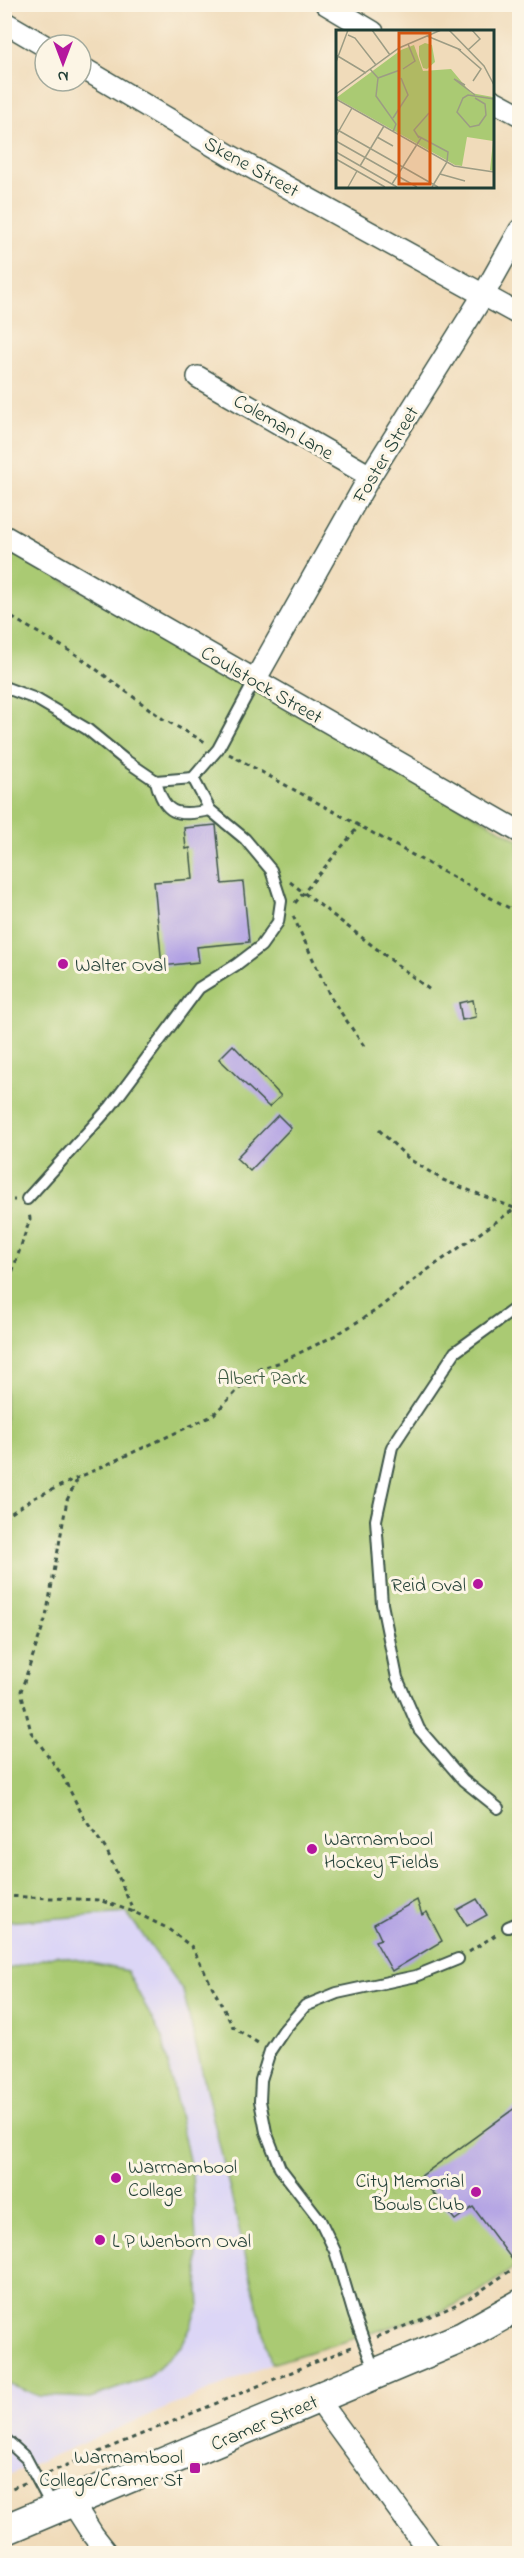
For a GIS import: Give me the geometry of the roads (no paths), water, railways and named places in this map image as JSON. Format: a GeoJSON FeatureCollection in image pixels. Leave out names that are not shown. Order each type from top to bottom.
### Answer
{"type":"FeatureCollection","features":[{"type":"Feature","properties":{"kind":"street"},"geometry":{"type":"LineString","coordinates":[[326,4],[370,30]]}},
{"type":"Feature","properties":{"kind":"street"},"geometry":{"type":"LineString","coordinates":[[4,22],[33,39]]}},
{"type":"Feature","properties":{"kind":"street","name":"Skene Street"},"geometry":{"type":"LineString","coordinates":[[93,74],[229,154],[519,315]]}},
{"type":"Feature","properties":{"kind":"street"},"geometry":{"type":"LineString","coordinates":[[494,101],[519,115]]}},
{"type":"Feature","properties":{"kind":"street","name":"Foster Street"},"geometry":{"type":"LineString","coordinates":[[255,680],[370,476],[484,294],[519,230]]}},
{"type":"Feature","properties":{"kind":"street","name":"Coleman Lane"},"geometry":{"type":"LineString","coordinates":[[198,377],[370,476]]}},
{"type":"Feature","properties":{"kind":"street","name":"Coulstock Street"},"geometry":{"type":"LineString","coordinates":[[4,536],[519,832]]}},
{"type":"Feature","properties":{"kind":"street","name":"Cramer Street"},"geometry":{"type":"LineString","coordinates":[[4,2530],[463,2337],[519,2305]]}},
{"type":"Feature","properties":{"kind":"street"},"geometry":{"type":"LineString","coordinates":[[320,2399],[431,2553]]}},
{"type":"Feature","properties":{"kind":"street"},"geometry":{"type":"LineString","coordinates":[[62,2506],[93,2535],[108,2553]]}},
{"type":"Feature","properties":{"kind":"lane"},"geometry":{"type":"LineString","coordinates":[[4,687],[36,699],[87,729],[125,760],[156,781],[193,778],[218,749],[255,680]]}},
{"type":"Feature","properties":{"kind":"lane"},"geometry":{"type":"LineString","coordinates":[[27,1199],[111,1106],[199,988],[236,966],[261,946],[278,922],[281,901],[271,870],[245,839],[210,810],[193,778]]}},
{"type":"Feature","properties":{"kind":"lane"},"geometry":{"type":"LineString","coordinates":[[156,781],[160,796],[167,808],[178,814],[210,810]]}},
{"type":"Feature","properties":{"kind":"lane"},"geometry":{"type":"LineString","coordinates":[[498,1808],[463,1780],[419,1729],[397,1678],[382,1604],[376,1520],[392,1447],[455,1352],[519,1305]]}},
{"type":"Feature","properties":{"kind":"lane"},"geometry":{"type":"LineString","coordinates":[[508,1927],[519,1922]]}},
{"type":"Feature","properties":{"kind":"lane"},"geometry":{"type":"LineString","coordinates":[[376,2375],[335,2251],[320,2220],[280,2168],[266,2132],[260,2101],[261,2080],[270,2051],[284,2030],[305,2006],[337,1993],[416,1976],[458,1959]]}},
{"type":"Feature","properties":{"kind":"lane"},"geometry":{"type":"LineString","coordinates":[[4,2438],[26,2458],[36,2478],[62,2506]]}},
{"type":"Feature","properties":{"kind":"place","name":"Walter Oval"},"geometry":{"type":"Point","coordinates":[63,964]}},
{"type":"Feature","properties":{"kind":"place","name":"Reid Oval"},"geometry":{"type":"Point","coordinates":[478,1584]}},
{"type":"Feature","properties":{"kind":"place","name":"Warrnambool Hockey Fields"},"geometry":{"type":"Point","coordinates":[312,1849]}},
{"type":"Feature","properties":{"kind":"place","name":"Warrnambool College"},"geometry":{"type":"Point","coordinates":[116,2178]}},
{"type":"Feature","properties":{"kind":"place","name":"City Memorial Bowls Club"},"geometry":{"type":"Point","coordinates":[476,2192]}},
{"type":"Feature","properties":{"kind":"place","name":"L P Wenborn Oval"},"geometry":{"type":"Point","coordinates":[100,2240]}},
{"type":"Feature","properties":{"kind":"place","name":"Warrnambool College/Cramer St"},"geometry":{"type":"Point","coordinates":[195,2468]}},
{"type":"Feature","properties":{"kind":"park label","name":"Albert Park"},"geometry":{"type":"Point","coordinates":[262,1377]}}]}
